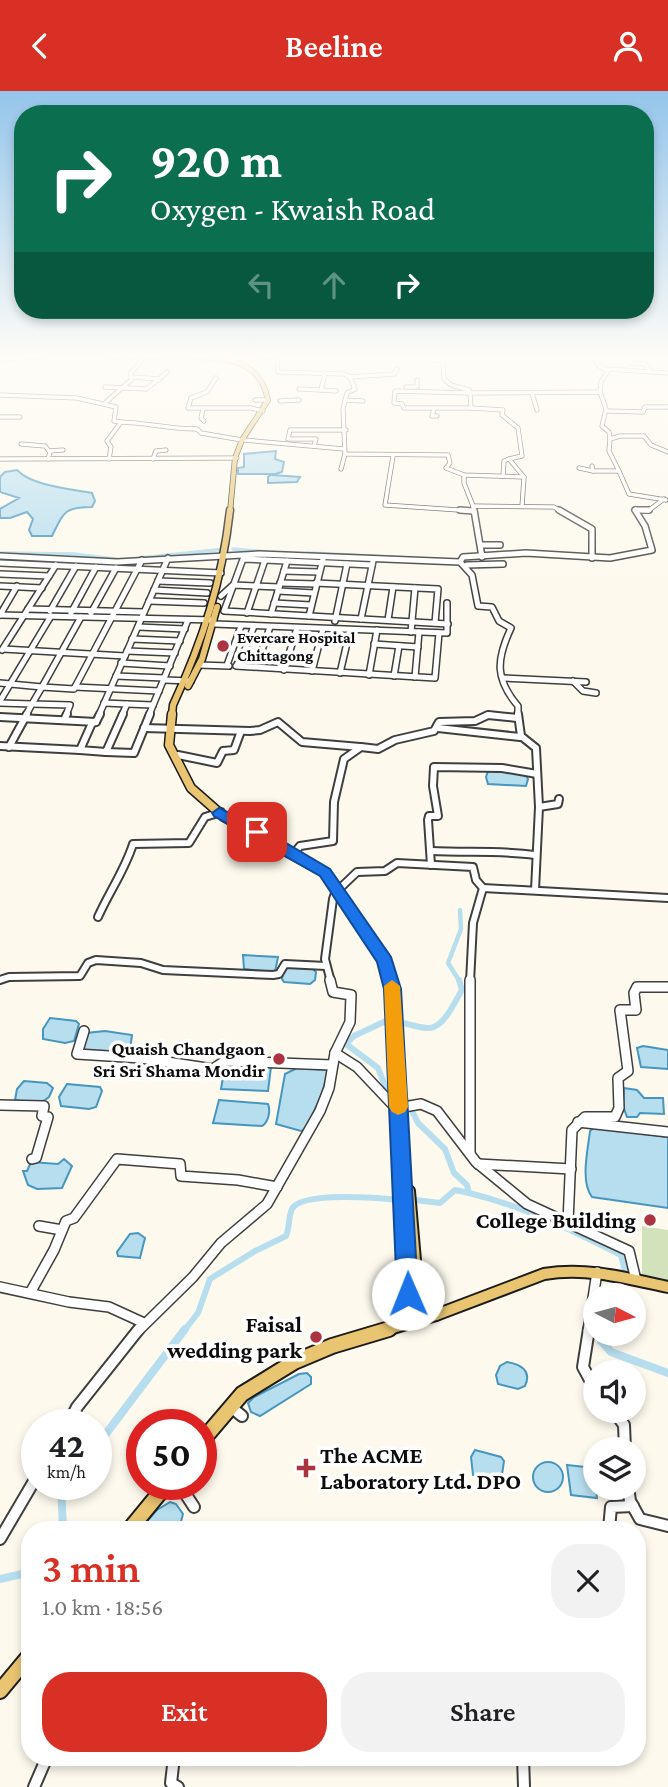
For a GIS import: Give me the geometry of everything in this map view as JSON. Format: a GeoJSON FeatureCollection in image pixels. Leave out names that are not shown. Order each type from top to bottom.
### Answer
{"type":"FeatureCollection","features":[{"type":"Feature","properties":{"kind":"main road"},"geometry":{"type":"LineString","coordinates":[[246,435],[236,458],[228,554],[220,596],[178,703],[169,745],[186,780],[197,795],[220,812],[325,873],[341,889]]}},
{"type":"Feature","properties":{"kind":"main road"},"geometry":{"type":"LineString","coordinates":[[243,440],[246,435]]}},
{"type":"Feature","properties":{"kind":"main road"},"geometry":{"type":"LineString","coordinates":[[188,681],[199,665],[217,573],[228,554]]}},
{"type":"Feature","properties":{"kind":"main road"},"geometry":{"type":"LineString","coordinates":[[171,729],[178,755],[194,784],[220,812],[335,877],[393,971],[416,1284],[424,1307],[436,1315]]}},
{"type":"Feature","properties":{"kind":"main road"},"geometry":{"type":"LineString","coordinates":[[389,1330],[404,1304],[408,1284],[403,1106]]}},
{"type":"Feature","properties":{"kind":"main road"},"geometry":{"type":"LineString","coordinates":[[217,1424],[243,1394],[294,1362],[332,1346],[436,1315],[544,1274],[575,1269],[668,1287]]}},
{"type":"Feature","properties":{"kind":"main road"},"geometry":{"type":"LineString","coordinates":[[137,1521],[154,1500]]}},
{"type":"Feature","properties":{"kind":"main road"},"geometry":{"type":"LineString","coordinates":[[0,1691],[21,1666]]}},
{"type":"Feature","properties":{"kind":"street"},"geometry":{"type":"LineString","coordinates":[[108,459],[111,447],[107,442],[112,435]]}},
{"type":"Feature","properties":{"kind":"street"},"geometry":{"type":"LineString","coordinates":[[214,435],[243,440],[287,441],[345,452],[393,456],[448,455],[450,463],[446,468],[464,475],[524,477]]}},
{"type":"Feature","properties":{"kind":"street"},"geometry":{"type":"LineString","coordinates":[[287,441],[289,435]]}},
{"type":"Feature","properties":{"kind":"street"},"geometry":{"type":"LineString","coordinates":[[341,469],[346,435]]}},
{"type":"Feature","properties":{"kind":"street"},"geometry":{"type":"LineString","coordinates":[[503,476],[504,461],[522,456],[519,435]]}},
{"type":"Feature","properties":{"kind":"street"},"geometry":{"type":"LineString","coordinates":[[478,618],[472,574],[463,563],[463,557],[526,553],[592,558],[623,557],[652,550],[648,533],[632,506],[609,451],[609,435]]}},
{"type":"Feature","properties":{"kind":"street"},"geometry":{"type":"LineString","coordinates":[[610,439],[620,436],[644,436],[651,445],[668,452]]}},
{"type":"Feature","properties":{"kind":"street"},"geometry":{"type":"LineString","coordinates":[[21,444],[45,446],[49,451],[48,459]]}},
{"type":"Feature","properties":{"kind":"street"},"geometry":{"type":"LineString","coordinates":[[49,451],[63,450]]}},
{"type":"Feature","properties":{"kind":"street"},"geometry":{"type":"LineString","coordinates":[[153,459],[156,451],[166,450]]}},
{"type":"Feature","properties":{"kind":"street"},"geometry":{"type":"LineString","coordinates":[[393,456],[385,505],[554,507],[592,529],[592,558]]}},
{"type":"Feature","properties":{"kind":"street"},"geometry":{"type":"LineString","coordinates":[[0,459],[236,458]]}},
{"type":"Feature","properties":{"kind":"street"},"geometry":{"type":"LineString","coordinates":[[509,459],[524,477],[522,506]]}},
{"type":"Feature","properties":{"kind":"street"},"geometry":{"type":"LineString","coordinates":[[581,469],[619,471]]}},
{"type":"Feature","properties":{"kind":"street"},"geometry":{"type":"LineString","coordinates":[[464,475],[482,557]]}},
{"type":"Feature","properties":{"kind":"street"},"geometry":{"type":"LineString","coordinates":[[629,494],[666,500]]}},
{"type":"Feature","properties":{"kind":"street"},"geometry":{"type":"LineString","coordinates":[[632,506],[648,511],[666,500]]}},
{"type":"Feature","properties":{"kind":"street"},"geometry":{"type":"LineString","coordinates":[[481,545],[500,545]]}},
{"type":"Feature","properties":{"kind":"street"},"geometry":{"type":"LineString","coordinates":[[0,556],[117,562],[228,554],[325,555],[503,564]]}},
{"type":"Feature","properties":{"kind":"street"},"geometry":{"type":"LineString","coordinates":[[309,616],[325,555]]}},
{"type":"Feature","properties":{"kind":"street"},"geometry":{"type":"LineString","coordinates":[[80,750],[92,723],[96,722],[169,558]]}},
{"type":"Feature","properties":{"kind":"street"},"geometry":{"type":"LineString","coordinates":[[361,619],[374,558]]}},
{"type":"Feature","properties":{"kind":"street"},"geometry":{"type":"LineString","coordinates":[[372,565],[243,559],[224,611],[448,624]]}},
{"type":"Feature","properties":{"kind":"street"},"geometry":{"type":"LineString","coordinates":[[75,687],[142,560]]}},
{"type":"Feature","properties":{"kind":"street"},"geometry":{"type":"LineString","coordinates":[[227,665],[265,560]]}},
{"type":"Feature","properties":{"kind":"street"},"geometry":{"type":"LineString","coordinates":[[271,614],[287,561]]}},
{"type":"Feature","properties":{"kind":"street"},"geometry":{"type":"LineString","coordinates":[[0,563],[217,573]]}},
{"type":"Feature","properties":{"kind":"street"},"geometry":{"type":"LineString","coordinates":[[334,629],[347,564]]}},
{"type":"Feature","properties":{"kind":"street"},"geometry":{"type":"LineString","coordinates":[[1,652],[56,565]]}},
{"type":"Feature","properties":{"kind":"street"},"geometry":{"type":"LineString","coordinates":[[0,702],[13,684],[76,566]]}},
{"type":"Feature","properties":{"kind":"street"},"geometry":{"type":"LineString","coordinates":[[69,617],[96,567]]}},
{"type":"Feature","properties":{"kind":"street"},"geometry":{"type":"LineString","coordinates":[[91,614],[116,568]]}},
{"type":"Feature","properties":{"kind":"street"},"geometry":{"type":"LineString","coordinates":[[284,571],[319,572]]}},
{"type":"Feature","properties":{"kind":"street"},"geometry":{"type":"LineString","coordinates":[[209,621],[204,603],[210,583],[217,573]]}},
{"type":"Feature","properties":{"kind":"street"},"geometry":{"type":"LineString","coordinates":[[0,574],[49,576]]}},
{"type":"Feature","properties":{"kind":"street"},"geometry":{"type":"LineString","coordinates":[[158,581],[210,583]]}},
{"type":"Feature","properties":{"kind":"street"},"geometry":{"type":"LineString","coordinates":[[220,596],[233,585],[279,587],[316,584],[438,589],[435,623]]}},
{"type":"Feature","properties":{"kind":"street"},"geometry":{"type":"LineString","coordinates":[[0,586],[41,588]]}},
{"type":"Feature","properties":{"kind":"street"},"geometry":{"type":"LineString","coordinates":[[0,615],[17,586]]}},
{"type":"Feature","properties":{"kind":"street"},"geometry":{"type":"LineString","coordinates":[[279,587],[314,593]]}},
{"type":"Feature","properties":{"kind":"street"},"geometry":{"type":"LineString","coordinates":[[388,620],[393,587]]}},
{"type":"Feature","properties":{"kind":"street"},"geometry":{"type":"LineString","coordinates":[[411,632],[415,588]]}},
{"type":"Feature","properties":{"kind":"street"},"geometry":{"type":"LineString","coordinates":[[154,590],[207,593]]}},
{"type":"Feature","properties":{"kind":"street"},"geometry":{"type":"LineString","coordinates":[[149,601],[204,603]]}},
{"type":"Feature","properties":{"kind":"street"},"geometry":{"type":"LineString","coordinates":[[274,603],[311,605]]}},
{"type":"Feature","properties":{"kind":"street"},"geometry":{"type":"LineString","coordinates":[[28,609],[69,617],[115,611],[243,626],[447,633],[447,603]]}},
{"type":"Feature","properties":{"kind":"street"},"geometry":{"type":"LineString","coordinates":[[478,606],[492,607],[499,621],[511,628],[502,645],[503,653],[498,666],[504,690],[517,706],[517,729],[520,737],[536,748],[539,807],[535,890]]}},
{"type":"Feature","properties":{"kind":"street"},"geometry":{"type":"LineString","coordinates":[[0,615],[49,614],[73,610],[112,618],[143,615]]}},
{"type":"Feature","properties":{"kind":"street"},"geometry":{"type":"LineString","coordinates":[[9,747],[81,617]]}},
{"type":"Feature","properties":{"kind":"street"},"geometry":{"type":"LineString","coordinates":[[0,746],[134,753],[188,619]]}},
{"type":"Feature","properties":{"kind":"street"},"geometry":{"type":"LineString","coordinates":[[236,666],[254,626]]}},
{"type":"Feature","properties":{"kind":"street"},"geometry":{"type":"LineString","coordinates":[[138,627],[185,629]]}},
{"type":"Feature","properties":{"kind":"street"},"geometry":{"type":"LineString","coordinates":[[260,656],[270,627]]}},
{"type":"Feature","properties":{"kind":"street"},"geometry":{"type":"LineString","coordinates":[[284,670],[297,628]]}},
{"type":"Feature","properties":{"kind":"street"},"geometry":{"type":"LineString","coordinates":[[312,671],[323,629]]}},
{"type":"Feature","properties":{"kind":"street"},"geometry":{"type":"LineString","coordinates":[[341,673],[350,629]]}},
{"type":"Feature","properties":{"kind":"street"},"geometry":{"type":"LineString","coordinates":[[369,675],[377,631]]}},
{"type":"Feature","properties":{"kind":"street"},"geometry":{"type":"LineString","coordinates":[[415,677],[419,632]]}},
{"type":"Feature","properties":{"kind":"street"},"geometry":{"type":"LineString","coordinates":[[199,665],[435,678],[439,633]]}},
{"type":"Feature","properties":{"kind":"street"},"geometry":{"type":"LineString","coordinates":[[0,638],[10,638]]}},
{"type":"Feature","properties":{"kind":"street"},"geometry":{"type":"LineString","coordinates":[[132,639],[180,641]]}},
{"type":"Feature","properties":{"kind":"street"},"geometry":{"type":"LineString","coordinates":[[374,644],[418,647]]}},
{"type":"Feature","properties":{"kind":"street"},"geometry":{"type":"LineString","coordinates":[[394,676],[398,646]]}},
{"type":"Feature","properties":{"kind":"street"},"geometry":{"type":"LineString","coordinates":[[1,652],[31,650],[92,654],[175,653]]}},
{"type":"Feature","properties":{"kind":"street"},"geometry":{"type":"LineString","coordinates":[[243,655],[288,657]]}},
{"type":"Feature","properties":{"kind":"street"},"geometry":{"type":"LineString","coordinates":[[121,663],[170,666]]}},
{"type":"Feature","properties":{"kind":"street"},"geometry":{"type":"LineString","coordinates":[[116,676],[188,681]]}},
{"type":"Feature","properties":{"kind":"street"},"geometry":{"type":"LineString","coordinates":[[503,678],[586,681]]}},
{"type":"Feature","properties":{"kind":"street"},"geometry":{"type":"LineString","coordinates":[[573,681],[583,691],[596,693]]}},
{"type":"Feature","properties":{"kind":"street"},"geometry":{"type":"LineString","coordinates":[[0,683],[74,689],[159,691]]}},
{"type":"Feature","properties":{"kind":"street"},"geometry":{"type":"LineString","coordinates":[[0,702],[70,705],[64,720]]}},
{"type":"Feature","properties":{"kind":"street"},"geometry":{"type":"LineString","coordinates":[[104,703],[153,705]]}},
{"type":"Feature","properties":{"kind":"street"},"geometry":{"type":"LineString","coordinates":[[106,752],[127,703]]}},
{"type":"Feature","properties":{"kind":"street"},"geometry":{"type":"LineString","coordinates":[[438,727],[440,722],[475,722],[488,715],[517,718]]}},
{"type":"Feature","properties":{"kind":"street"},"geometry":{"type":"LineString","coordinates":[[0,716],[96,722]]}},
{"type":"Feature","properties":{"kind":"street"},"geometry":{"type":"LineString","coordinates":[[144,727],[241,731],[260,730],[278,722],[302,742],[378,749],[384,743],[407,740],[438,727],[520,737]]}},
{"type":"Feature","properties":{"kind":"street"},"geometry":{"type":"LineString","coordinates":[[178,755],[217,763],[223,751],[234,750],[241,731]]}},
{"type":"Feature","properties":{"kind":"street"},"geometry":{"type":"LineString","coordinates":[[294,853],[300,846],[334,841],[334,802],[344,759],[360,747]]}},
{"type":"Feature","properties":{"kind":"street"},"geometry":{"type":"LineString","coordinates":[[431,865],[428,820],[429,817],[438,816],[433,786],[434,768],[502,768],[537,774]]}},
{"type":"Feature","properties":{"kind":"street"},"geometry":{"type":"LineString","coordinates":[[539,807],[558,804],[559,799]]}},
{"type":"Feature","properties":{"kind":"street"},"geometry":{"type":"LineString","coordinates":[[98,918],[111,887],[126,866],[133,844],[190,843],[200,821],[220,812]]}},
{"type":"Feature","properties":{"kind":"street"},"geometry":{"type":"LineString","coordinates":[[431,851],[482,854],[506,851],[535,855]]}},
{"type":"Feature","properties":{"kind":"street"},"geometry":{"type":"LineString","coordinates":[[76,1409],[144,1323],[193,1277],[221,1243],[257,1213],[277,1187],[320,1111],[329,1088],[335,1053],[350,1022],[351,995],[333,992],[326,966],[333,899],[357,872],[385,871],[397,863],[473,867],[476,880],[483,888],[668,898]]}},
{"type":"Feature","properties":{"kind":"street"},"geometry":{"type":"LineString","coordinates":[[470,1154],[470,950],[473,923],[483,888]]}},
{"type":"Feature","properties":{"kind":"street"},"geometry":{"type":"LineString","coordinates":[[0,980],[9,977],[80,976],[88,963],[96,960],[141,963],[163,970],[273,975],[279,974],[285,964],[326,966]]}},
{"type":"Feature","properties":{"kind":"street"},"geometry":{"type":"LineString","coordinates":[[568,1222],[572,1130],[577,1122],[597,1115],[615,1117],[619,1108],[618,1078],[626,1074],[628,1068],[620,1010],[636,1010],[634,993],[637,988],[668,987]]}},
{"type":"Feature","properties":{"kind":"street"},"geometry":{"type":"LineString","coordinates":[[84,1031],[77,1054],[141,1058],[213,1069],[225,1061],[332,1065]]}},
{"type":"Feature","properties":{"kind":"street"},"geometry":{"type":"LineString","coordinates":[[335,1053],[357,1067],[385,1099],[403,1106],[417,1104],[437,1111],[478,1164],[527,1204],[629,1251],[635,1280]]}},
{"type":"Feature","properties":{"kind":"street"},"geometry":{"type":"LineString","coordinates":[[0,1105],[44,1106],[43,1116],[48,1117],[36,1158],[32,1159]]}},
{"type":"Feature","properties":{"kind":"street"},"geometry":{"type":"LineString","coordinates":[[577,1122],[668,1132]]}},
{"type":"Feature","properties":{"kind":"street"},"geometry":{"type":"LineString","coordinates":[[30,1293],[66,1221],[74,1218],[104,1174],[118,1159],[180,1164],[181,1175],[238,1180],[277,1187]]}},
{"type":"Feature","properties":{"kind":"street"},"geometry":{"type":"LineString","coordinates":[[478,1164],[571,1169]]}},
{"type":"Feature","properties":{"kind":"street"},"geometry":{"type":"LineString","coordinates":[[38,1226],[62,1230]]}},
{"type":"Feature","properties":{"kind":"street"},"geometry":{"type":"LineString","coordinates":[[584,1360],[597,1272]]}},
{"type":"Feature","properties":{"kind":"street"},"geometry":{"type":"LineString","coordinates":[[0,1287],[69,1302],[110,1307],[144,1323]]}},
{"type":"Feature","properties":{"kind":"street"},"geometry":{"type":"LineString","coordinates":[[231,1407],[242,1416]]}},
{"type":"Feature","properties":{"kind":"street"},"geometry":{"type":"LineString","coordinates":[[0,1539],[23,1500]]}},
{"type":"Feature","properties":{"kind":"street"},"geometry":{"type":"LineString","coordinates":[[189,1500],[194,1507]]}},
{"type":"Feature","properties":{"kind":"street"},"geometry":{"type":"LineString","coordinates":[[631,1500],[640,1519],[668,1526]]}},
{"type":"Feature","properties":{"kind":"street"},"geometry":{"type":"LineString","coordinates":[[610,1521],[611,1507],[633,1506]]}},
{"type":"Feature","properties":{"kind":"street"},"geometry":{"type":"LineString","coordinates":[[34,1787],[43,1766]]}},
{"type":"Feature","properties":{"kind":"street"},"geometry":{"type":"LineString","coordinates":[[173,1766],[171,1783],[178,1787]]}},
{"type":"Feature","properties":{"kind":"street"},"geometry":{"type":"LineString","coordinates":[[523,1766],[524,1787]]}},
{"type":"Feature","properties":{"kind":"green space"},"geometry":{"type":"Polygon","coordinates":[[[642,1226],[668,1230],[668,1281],[642,1276],[642,1226]]]}},
{"type":"Feature","properties":{"kind":"water"},"geometry":{"type":"Polygon","coordinates":[[[276,451],[275,459],[284,462],[282,472],[272,475],[300,477],[297,482],[268,483],[268,477],[272,474],[238,474],[238,468],[244,467],[244,454],[276,451]]]}},
{"type":"Feature","properties":{"kind":"water"},"geometry":{"type":"Polygon","coordinates":[[[17,470],[32,480],[92,493],[95,501],[92,507],[76,508],[66,513],[52,536],[32,536],[29,530],[33,519],[27,512],[10,518],[0,518],[0,509],[19,498],[0,492],[0,477],[5,472],[17,470]]]}},
{"type":"Feature","properties":{"kind":"water"},"geometry":{"type":"Polygon","coordinates":[[[488,771],[525,773],[528,779],[526,786],[488,784],[488,771]]]}},
{"type":"Feature","properties":{"kind":"water"},"geometry":{"type":"Polygon","coordinates":[[[243,955],[278,957],[275,972],[244,969],[243,955]]]}},
{"type":"Feature","properties":{"kind":"water"},"geometry":{"type":"Polygon","coordinates":[[[284,967],[312,968],[316,972],[315,980],[310,984],[284,982],[284,967]]]}},
{"type":"Feature","properties":{"kind":"water"},"geometry":{"type":"Polygon","coordinates":[[[50,1018],[76,1021],[79,1024],[74,1041],[65,1043],[43,1039],[43,1029],[50,1018]]]}},
{"type":"Feature","properties":{"kind":"water"},"geometry":{"type":"Polygon","coordinates":[[[105,1031],[132,1035],[130,1050],[123,1055],[81,1051],[86,1033],[105,1031]]]}},
{"type":"Feature","properties":{"kind":"water"},"geometry":{"type":"Polygon","coordinates":[[[643,1046],[668,1050],[668,1069],[641,1067],[637,1048],[643,1046]]]}},
{"type":"Feature","properties":{"kind":"water"},"geometry":{"type":"Polygon","coordinates":[[[225,1065],[271,1067],[268,1091],[221,1089],[225,1065]]]}},
{"type":"Feature","properties":{"kind":"water"},"geometry":{"type":"Polygon","coordinates":[[[297,1068],[329,1070],[306,1129],[301,1131],[276,1124],[285,1074],[297,1068]]]}},
{"type":"Feature","properties":{"kind":"water"},"geometry":{"type":"Polygon","coordinates":[[[24,1081],[47,1083],[53,1088],[49,1097],[39,1104],[15,1100],[17,1089],[24,1081]]]}},
{"type":"Feature","properties":{"kind":"water"},"geometry":{"type":"Polygon","coordinates":[[[67,1084],[100,1087],[102,1091],[96,1107],[89,1109],[61,1106],[59,1097],[67,1084]]]}},
{"type":"Feature","properties":{"kind":"water"},"geometry":{"type":"Polygon","coordinates":[[[624,1088],[637,1090],[644,1098],[663,1098],[664,1114],[640,1113],[637,1117],[627,1117],[623,1106],[624,1088]]]}},
{"type":"Feature","properties":{"kind":"water"},"geometry":{"type":"Polygon","coordinates":[[[219,1100],[268,1104],[267,1120],[262,1126],[213,1123],[219,1100]]]}},
{"type":"Feature","properties":{"kind":"water"},"geometry":{"type":"Polygon","coordinates":[[[595,1127],[668,1137],[668,1208],[592,1197],[586,1183],[586,1165],[590,1131],[595,1127]]]}},
{"type":"Feature","properties":{"kind":"water"},"geometry":{"type":"Polygon","coordinates":[[[64,1159],[72,1166],[62,1188],[37,1189],[28,1185],[23,1171],[27,1171],[31,1162],[58,1164],[64,1159]]]}},
{"type":"Feature","properties":{"kind":"water"},"geometry":{"type":"Polygon","coordinates":[[[138,1233],[145,1238],[140,1258],[118,1256],[117,1252],[130,1234],[138,1233]]]}},
{"type":"Feature","properties":{"kind":"water"},"geometry":{"type":"Polygon","coordinates":[[[507,1362],[524,1369],[527,1376],[525,1386],[518,1389],[498,1384],[496,1375],[500,1366],[507,1362]]]}},
{"type":"Feature","properties":{"kind":"water"},"geometry":{"type":"Polygon","coordinates":[[[307,1373],[311,1377],[311,1384],[260,1416],[251,1412],[248,1403],[254,1397],[299,1374],[307,1373]]]}},
{"type":"Feature","properties":{"kind":"water"},"geometry":{"type":"Polygon","coordinates":[[[475,1450],[501,1457],[504,1461],[502,1475],[495,1479],[473,1475],[471,1457],[475,1450]]]}},
{"type":"Feature","properties":{"kind":"water"},"geometry":{"type":"Polygon","coordinates":[[[548,1462],[554,1463],[562,1471],[562,1483],[554,1491],[548,1492],[542,1491],[534,1483],[533,1477],[534,1471],[542,1463],[548,1462]]]}},
{"type":"Feature","properties":{"kind":"water"},"geometry":{"type":"Polygon","coordinates":[[[567,1465],[583,1467],[583,1496],[571,1495],[567,1465]]]}},
{"type":"Feature","properties":{"kind":"water"},"geometry":{"type":"Polygon","coordinates":[[[170,1502],[176,1504],[183,1514],[181,1521],[147,1521],[157,1510],[170,1502]]]}},
{"type":"Feature","properties":{"kind":"waterway"},"geometry":{"type":"LineString","coordinates":[[0,553],[74,554],[122,560],[225,549]]}},
{"type":"Feature","properties":{"kind":"waterway"},"geometry":{"type":"LineString","coordinates":[[233,549],[267,552]]}},
{"type":"Feature","properties":{"kind":"waterway"},"geometry":{"type":"LineString","coordinates":[[308,553],[393,557]]}},
{"type":"Feature","properties":{"kind":"waterway"},"geometry":{"type":"LineString","coordinates":[[459,981],[448,963],[461,929],[460,910]]}},
{"type":"Feature","properties":{"kind":"waterway"},"geometry":{"type":"LineString","coordinates":[[402,1023],[427,1028],[440,1023],[462,990],[459,981]]}},
{"type":"Feature","properties":{"kind":"waterway"},"geometry":{"type":"LineString","coordinates":[[390,1019],[354,1036],[346,1044],[378,1068],[390,1098]]}},
{"type":"Feature","properties":{"kind":"waterway"},"geometry":{"type":"LineString","coordinates":[[406,1099],[418,1123],[445,1149],[454,1173],[467,1185],[469,1193]]}},
{"type":"Feature","properties":{"kind":"waterway"},"geometry":{"type":"LineString","coordinates":[[415,1200],[440,1203],[455,1190],[469,1193]]}},
{"type":"Feature","properties":{"kind":"waterway"},"geometry":{"type":"LineString","coordinates":[[469,1193],[528,1212],[621,1255],[625,1271],[622,1283]]}},
{"type":"Feature","properties":{"kind":"waterway"},"geometry":{"type":"LineString","coordinates":[[184,1331],[198,1313],[210,1279],[255,1251],[286,1236],[292,1209],[298,1203],[342,1197],[400,1200]]}},
{"type":"Feature","properties":{"kind":"waterway"},"geometry":{"type":"LineString","coordinates":[[112,1426],[185,1329]]}},
{"type":"Feature","properties":{"kind":"waterway"},"geometry":{"type":"LineString","coordinates":[[606,1346],[611,1352],[668,1373]]}},
{"type":"Feature","properties":{"kind":"waterway"},"geometry":{"type":"LineString","coordinates":[[62,1500],[63,1521]]}},
{"type":"Feature","properties":{"kind":"waterway"},"geometry":{"type":"LineString","coordinates":[[0,1579],[21,1574]]}},
{"type":"Feature","properties":{"kind":"slow traffic"},"geometry":{"type":"LineString","coordinates":[[392,986],[398,1107]]}},
{"type":"Feature","properties":{"kind":"place","name":"Evercare Hospital Chittagong"},"geometry":{"type":"Point","coordinates":[223,646]}},
{"type":"Feature","properties":{"kind":"place","name":"Quaish Chandgaon Sri Sri Shama Mondir"},"geometry":{"type":"Point","coordinates":[279,1059]}},
{"type":"Feature","properties":{"kind":"place","name":"College Building"},"geometry":{"type":"Point","coordinates":[650,1220]}},
{"type":"Feature","properties":{"kind":"place","name":"Faisal wedding park"},"geometry":{"type":"Point","coordinates":[316,1337]}},
{"type":"Feature","properties":{"kind":"place","name":"The ACME Laboratory Ltd. DPO"},"geometry":{"type":"Point","coordinates":[306,1468]}},
{"type":"Feature","properties":{"kind":"route"},"geometry":{"type":"LineString","coordinates":[[257,832],[222,812],[219,813],[325,873],[385,961],[393,989],[408,1294]]}}]}
